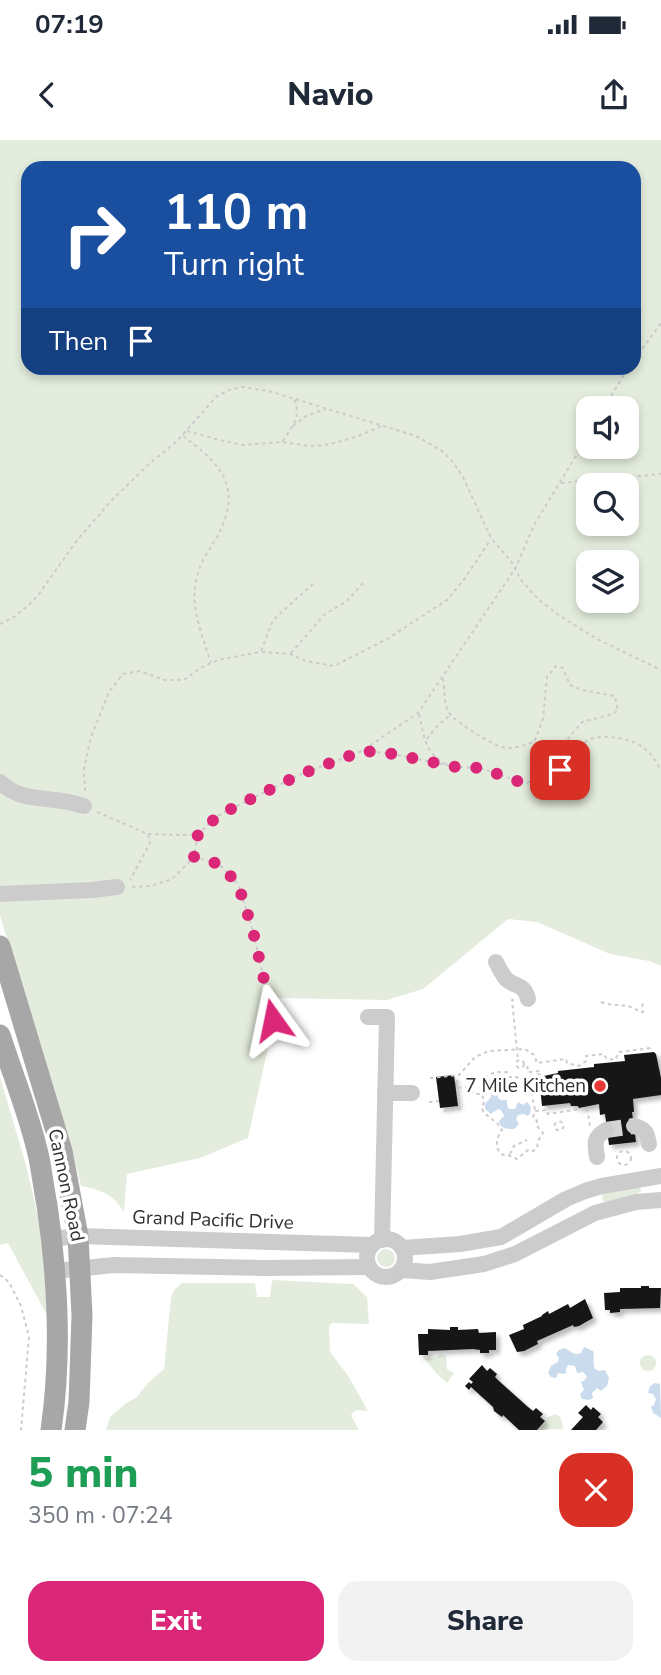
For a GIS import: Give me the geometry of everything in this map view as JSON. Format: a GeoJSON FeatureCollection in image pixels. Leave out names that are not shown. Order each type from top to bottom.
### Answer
{"type":"FeatureCollection","features":[{"type":"Feature","properties":{"kind":"main road","name":"Cannon Road"},"geometry":{"type":"LineString","coordinates":[[0,946],[62,1151],[78,1236],[82,1315],[79,1402],[75,1430]]}},
{"type":"Feature","properties":{"kind":"main road","name":"Cannon Road"},"geometry":{"type":"LineString","coordinates":[[0,1035],[39,1158],[52,1239],[58,1343],[57,1391],[51,1430]]}},
{"type":"Feature","properties":{"kind":"street"},"geometry":{"type":"LineString","coordinates":[[0,782],[19,796],[84,806]]}},
{"type":"Feature","properties":{"kind":"street"},"geometry":{"type":"LineString","coordinates":[[0,894],[117,887]]}},
{"type":"Feature","properties":{"kind":"street"},"geometry":{"type":"LineString","coordinates":[[496,962],[509,982],[523,988],[528,995],[523,999]]}},
{"type":"Feature","properties":{"kind":"street"},"geometry":{"type":"LineString","coordinates":[[368,1017],[387,1017],[377,1242],[367,1256],[369,1267],[376,1275],[384,1278],[394,1276],[405,1259],[402,1248],[393,1241],[377,1242]]}},
{"type":"Feature","properties":{"kind":"street"},"geometry":{"type":"LineString","coordinates":[[385,1093],[412,1093]]}},
{"type":"Feature","properties":{"kind":"street"},"geometry":{"type":"LineString","coordinates":[[634,1126],[643,1128],[648,1133],[649,1144]]}},
{"type":"Feature","properties":{"kind":"street"},"geometry":{"type":"LineString","coordinates":[[597,1157],[595,1143],[598,1128]]}},
{"type":"Feature","properties":{"kind":"street"},"geometry":{"type":"LineString","coordinates":[[402,1248],[460,1244],[501,1237],[566,1199],[601,1186],[661,1176]]}},
{"type":"Feature","properties":{"kind":"street"},"geometry":{"type":"LineString","coordinates":[[585,1192],[592,1214]]}},
{"type":"Feature","properties":{"kind":"street"},"geometry":{"type":"LineString","coordinates":[[401,1269],[430,1272],[488,1263],[515,1254],[592,1214],[636,1202],[661,1200]]}},
{"type":"Feature","properties":{"kind":"street","name":"Grand Pacific Drive"},"geometry":{"type":"LineString","coordinates":[[52,1239],[78,1236],[264,1243],[377,1242]]}},
{"type":"Feature","properties":{"kind":"street"},"geometry":{"type":"LineString","coordinates":[[483,1240],[488,1263]]}},
{"type":"Feature","properties":{"kind":"street"},"geometry":{"type":"LineString","coordinates":[[263,1268],[264,1243]]}},
{"type":"Feature","properties":{"kind":"street"},"geometry":{"type":"LineString","coordinates":[[55,1271],[114,1265],[369,1267]]}},
{"type":"Feature","properties":{"kind":"path"},"geometry":{"type":"LineString","coordinates":[[641,350],[661,323]]}},
{"type":"Feature","properties":{"kind":"path"},"geometry":{"type":"LineString","coordinates":[[611,396],[624,375]]}},
{"type":"Feature","properties":{"kind":"path"},"geometry":{"type":"LineString","coordinates":[[0,624],[14,617],[39,594],[78,539],[112,500],[182,435],[216,396],[242,387],[269,391],[415,436],[442,452],[462,475],[491,538],[538,599],[597,639],[661,670]]}},
{"type":"Feature","properties":{"kind":"path"},"geometry":{"type":"LineString","coordinates":[[282,442],[298,409],[294,399]]}},
{"type":"Feature","properties":{"kind":"path"},"geometry":{"type":"LineString","coordinates":[[292,426],[306,416],[327,409]]}},
{"type":"Feature","properties":{"kind":"path"},"geometry":{"type":"LineString","coordinates":[[186,431],[242,445],[282,442],[310,446],[358,437],[382,426]]}},
{"type":"Feature","properties":{"kind":"path"},"geometry":{"type":"LineString","coordinates":[[182,435],[216,464],[227,481],[230,502],[225,521],[198,574],[194,606],[211,663]]}},
{"type":"Feature","properties":{"kind":"path"},"geometry":{"type":"LineString","coordinates":[[117,887],[151,886],[172,879],[194,857],[198,834],[219,815],[299,775],[362,751],[418,713],[515,569],[534,525],[576,457]]}},
{"type":"Feature","properties":{"kind":"path"},"geometry":{"type":"LineString","coordinates":[[560,484],[661,474]]}},
{"type":"Feature","properties":{"kind":"path"},"geometry":{"type":"LineString","coordinates":[[198,834],[148,834],[84,806],[84,768],[91,737],[109,692],[122,674],[139,671],[165,680],[184,680],[200,668],[218,660],[260,652],[290,654],[306,661],[334,666],[387,639],[447,600],[491,538]]}},
{"type":"Feature","properties":{"kind":"path"},"geometry":{"type":"LineString","coordinates":[[290,654],[325,614],[346,602],[364,582]]}},
{"type":"Feature","properties":{"kind":"path"},"geometry":{"type":"LineString","coordinates":[[260,652],[273,620],[313,584]]}},
{"type":"Feature","properties":{"kind":"path"},"geometry":{"type":"LineString","coordinates":[[443,678],[450,715],[481,737],[503,748],[534,742],[542,719],[547,677],[556,666],[564,668],[570,685],[615,696],[618,711],[582,722],[562,747],[547,775]]}},
{"type":"Feature","properties":{"kind":"path"},"geometry":{"type":"LineString","coordinates":[[418,713],[428,751],[447,766]]}},
{"type":"Feature","properties":{"kind":"path"},"geometry":{"type":"LineString","coordinates":[[426,741],[435,728],[450,715]]}},
{"type":"Feature","properties":{"kind":"path"},"geometry":{"type":"LineString","coordinates":[[362,751],[388,753],[447,766],[481,768],[523,783],[536,781],[560,770],[586,741],[617,737],[642,746],[653,756],[661,770]]}},
{"type":"Feature","properties":{"kind":"path"},"geometry":{"type":"LineString","coordinates":[[117,887],[130,880],[142,860],[150,843],[148,834]]}},
{"type":"Feature","properties":{"kind":"path"},"geometry":{"type":"LineString","coordinates":[[194,857],[219,864],[238,884],[253,931],[273,1020]]}},
{"type":"Feature","properties":{"kind":"path"},"geometry":{"type":"LineString","coordinates":[[523,999],[512,1000],[517,1068],[522,1068],[524,1064]]}},
{"type":"Feature","properties":{"kind":"path"},"geometry":{"type":"LineString","coordinates":[[601,1002],[631,1006],[643,1012],[642,1000]]}},
{"type":"Feature","properties":{"kind":"path"},"geometry":{"type":"LineString","coordinates":[[430,1078],[459,1075],[470,1062],[489,1051],[525,1049],[534,1055],[537,1062],[566,1059],[567,1063],[579,1066],[586,1061],[586,1056],[604,1054],[606,1058],[615,1060],[619,1052],[651,1048]]}},
{"type":"Feature","properties":{"kind":"path"},"geometry":{"type":"LineString","coordinates":[[518,1060],[527,1063],[528,1072],[540,1071],[540,1074],[528,1076],[526,1082]]}},
{"type":"Feature","properties":{"kind":"path"},"geometry":{"type":"LineString","coordinates":[[507,1072],[509,1077],[533,1084],[531,1090],[536,1111],[533,1117],[543,1133],[537,1148],[528,1150],[517,1159],[503,1155],[498,1151],[497,1140],[502,1130],[482,1109],[485,1078],[494,1073],[507,1072]]}},
{"type":"Feature","properties":{"kind":"path"},"geometry":{"type":"LineString","coordinates":[[444,1111],[460,1108],[457,1080]]}},
{"type":"Feature","properties":{"kind":"path"},"geometry":{"type":"LineString","coordinates":[[458,1088],[467,1087],[475,1094],[482,1094]]}},
{"type":"Feature","properties":{"kind":"path"},"geometry":{"type":"LineString","coordinates":[[429,1102],[439,1101]]}},
{"type":"Feature","properties":{"kind":"path"},"geometry":{"type":"LineString","coordinates":[[536,1111],[547,1110],[548,1114],[587,1108],[598,1128]]}},
{"type":"Feature","properties":{"kind":"path"},"geometry":{"type":"LineString","coordinates":[[510,1155],[511,1149],[527,1140]]}},
{"type":"Feature","properties":{"kind":"path"},"geometry":{"type":"LineString","coordinates":[[622,1144],[623,1151]]}},
{"type":"Feature","properties":{"kind":"path"},"geometry":{"type":"LineString","coordinates":[[0,1275],[9,1282],[20,1306],[29,1337],[21,1430]]}},
{"type":"Feature","properties":{"kind":"green space"},"geometry":{"type":"Polygon","coordinates":[[[0,140],[661,140],[661,966],[649,961],[610,954],[537,922],[508,919],[423,989],[387,1000],[279,998],[248,1138],[200,1158],[127,1174],[124,1212],[106,1194],[81,1186],[69,1138],[0,916],[0,140]]]}},
{"type":"Feature","properties":{"kind":"green space"},"geometry":{"type":"Polygon","coordinates":[[[0,1077],[26,1165],[40,1225],[48,1317],[8,1243],[0,1245],[0,1077]]]}},
{"type":"Feature","properties":{"kind":"green space"},"geometry":{"type":"Polygon","coordinates":[[[640,1187],[641,1191],[636,1195],[607,1202],[602,1198],[603,1194],[608,1192],[640,1187]]]}},
{"type":"Feature","properties":{"kind":"green space"},"geometry":{"type":"Polygon","coordinates":[[[386,1249],[392,1252],[395,1258],[392,1264],[386,1267],[380,1264],[377,1258],[380,1252],[386,1249]]]}},
{"type":"Feature","properties":{"kind":"green space"},"geometry":{"type":"Polygon","coordinates":[[[272,1280],[353,1284],[367,1297],[369,1324],[332,1323],[329,1327],[330,1352],[349,1377],[368,1411],[356,1410],[351,1415],[359,1430],[106,1430],[110,1417],[137,1397],[164,1369],[174,1290],[182,1283],[255,1283],[257,1297],[270,1297],[272,1280]]]}},
{"type":"Feature","properties":{"kind":"green space"},"geometry":{"type":"Polygon","coordinates":[[[441,1354],[446,1356],[447,1369],[454,1373],[447,1383],[424,1358],[441,1354]]]}},
{"type":"Feature","properties":{"kind":"green space"},"geometry":{"type":"Polygon","coordinates":[[[648,1355],[654,1357],[654,1369],[648,1371],[642,1369],[640,1363],[642,1357],[648,1355]]]}},
{"type":"Feature","properties":{"kind":"green space"},"geometry":{"type":"Polygon","coordinates":[[[556,1414],[561,1418],[563,1429],[539,1430],[548,1417],[556,1414]]]}},
{"type":"Feature","properties":{"kind":"water"},"geometry":{"type":"Polygon","coordinates":[[[497,1076],[508,1080],[506,1089],[498,1094],[498,1098],[507,1100],[509,1109],[515,1109],[518,1102],[523,1105],[527,1102],[531,1107],[527,1116],[518,1115],[516,1119],[519,1124],[514,1129],[501,1126],[499,1121],[504,1116],[501,1110],[491,1114],[485,1109],[491,1094],[484,1089],[485,1086],[488,1080],[497,1076]]]}},
{"type":"Feature","properties":{"kind":"water"},"geometry":{"type":"Polygon","coordinates":[[[584,1347],[593,1351],[595,1369],[605,1370],[609,1378],[607,1386],[601,1391],[597,1388],[592,1393],[593,1398],[589,1400],[582,1399],[580,1394],[584,1390],[581,1382],[587,1376],[583,1372],[577,1373],[575,1366],[568,1365],[566,1373],[558,1373],[556,1378],[548,1373],[551,1366],[558,1362],[556,1354],[559,1350],[565,1348],[578,1354],[584,1347]]]}},
{"type":"Feature","properties":{"kind":"water"},"geometry":{"type":"Polygon","coordinates":[[[660,1384],[661,1418],[653,1413],[651,1407],[656,1399],[653,1394],[648,1393],[650,1386],[660,1384]]]}},
{"type":"Feature","properties":{"kind":"building","name":"7 Mile Kitchen"},"geometry":{"type":"Polygon","coordinates":[[[654,1052],[661,1078],[661,1095],[633,1099],[636,1142],[609,1145],[605,1114],[600,1115],[599,1104],[579,1108],[571,1106],[570,1103],[542,1106],[539,1077],[558,1071],[594,1067],[594,1064],[625,1061],[624,1055],[654,1052]]]}},
{"type":"Feature","properties":{"kind":"building"},"geometry":{"type":"Polygon","coordinates":[[[454,1075],[458,1106],[440,1108],[436,1077],[454,1075]]]}},
{"type":"Feature","properties":{"kind":"building"},"geometry":{"type":"Polygon","coordinates":[[[641,1286],[661,1288],[660,1308],[620,1309],[620,1312],[610,1313],[610,1310],[605,1310],[604,1293],[641,1286]]]}},
{"type":"Feature","properties":{"kind":"building"},"geometry":{"type":"Polygon","coordinates":[[[585,1299],[593,1318],[517,1352],[509,1335],[524,1329],[523,1325],[548,1311],[549,1314],[568,1304],[570,1308],[585,1299]]]}},
{"type":"Feature","properties":{"kind":"building"},"geometry":{"type":"Polygon","coordinates":[[[450,1327],[458,1327],[458,1330],[478,1329],[479,1333],[496,1332],[496,1350],[489,1350],[489,1353],[480,1353],[480,1350],[473,1349],[428,1351],[428,1355],[419,1355],[418,1334],[428,1334],[428,1329],[450,1330],[450,1327]]]}},
{"type":"Feature","properties":{"kind":"building"},"geometry":{"type":"Polygon","coordinates":[[[482,1365],[487,1371],[490,1368],[497,1374],[495,1377],[528,1407],[533,1411],[536,1408],[543,1414],[540,1417],[545,1421],[537,1430],[519,1430],[503,1415],[502,1417],[494,1411],[471,1387],[469,1390],[465,1386],[473,1382],[469,1379],[482,1365]]]}},
{"type":"Feature","properties":{"kind":"building"},"geometry":{"type":"Polygon","coordinates":[[[586,1405],[601,1414],[598,1417],[603,1422],[596,1430],[571,1430],[583,1417],[578,1413],[586,1405]]]}},
{"type":"Feature","properties":{"kind":"tunnel"},"geometry":{"type":"LineString","coordinates":[[606,1130],[634,1126]]}},
{"type":"Feature","properties":{"kind":"place","name":"7 Mile Kitchen"},"geometry":{"type":"Point","coordinates":[600,1086]}},
{"type":"Feature","properties":{"kind":"route"},"geometry":{"type":"LineString","coordinates":[[273,1020],[253,931],[238,884],[219,864],[194,857],[198,834],[219,815],[299,775],[362,751],[388,753],[456,767],[481,768],[523,783],[536,781],[560,770]]}}]}
